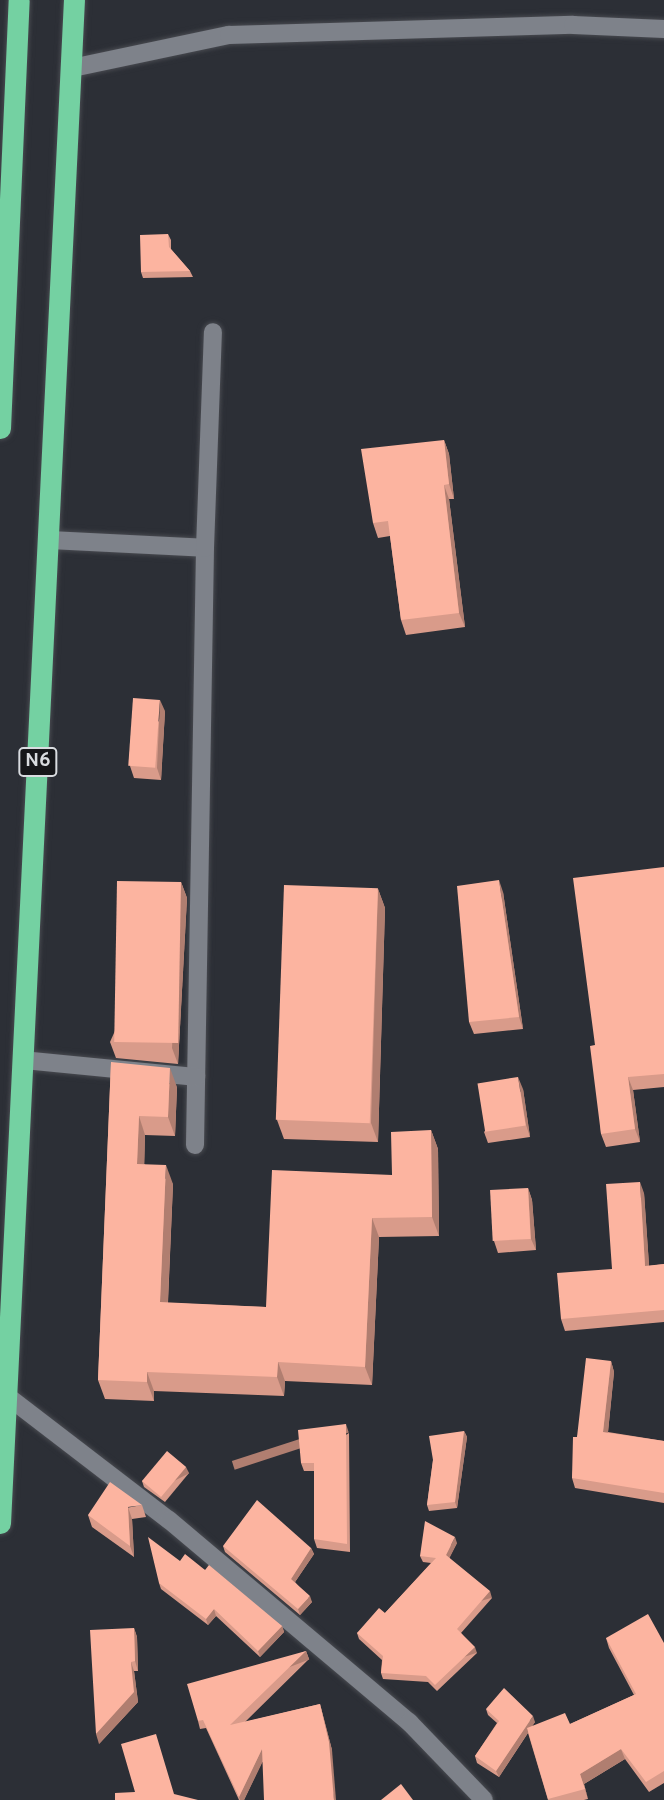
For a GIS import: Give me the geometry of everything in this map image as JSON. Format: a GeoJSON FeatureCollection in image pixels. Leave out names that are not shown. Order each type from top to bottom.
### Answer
{"type":"FeatureCollection","features":[{"type":"Feature","properties":{"kind":"highway"},"geometry":{"type":"LineString","coordinates":[[0,428],[19,0]]}},
{"type":"Feature","properties":{"kind":"highway","name":"N6"},"geometry":{"type":"LineString","coordinates":[[0,1523],[74,0]]}},
{"type":"Feature","properties":{"kind":"street"},"geometry":{"type":"LineString","coordinates":[[72,68],[229,36],[573,25],[664,29]]}},
{"type":"Feature","properties":{"kind":"street"},"geometry":{"type":"LineString","coordinates":[[195,1145],[205,548],[213,332]]}},
{"type":"Feature","properties":{"kind":"street"},"geometry":{"type":"LineString","coordinates":[[49,540],[205,548]]}},
{"type":"Feature","properties":{"kind":"street"},"geometry":{"type":"LineString","coordinates":[[23,1060],[196,1077]]}},
{"type":"Feature","properties":{"kind":"street"},"geometry":{"type":"LineString","coordinates":[[6,1395],[169,1520],[409,1722],[484,1800]]}},
{"type":"Feature","properties":{"kind":"building"},"geometry":{"type":"Polygon","coordinates":[[[168,234],[169,247],[190,271],[141,272],[140,235],[168,234]]]}},
{"type":"Feature","properties":{"kind":"building"},"geometry":{"type":"Polygon","coordinates":[[[444,440],[449,484],[444,485],[459,613],[401,620],[388,521],[373,523],[361,449],[444,440]]]}},
{"type":"Feature","properties":{"kind":"building"},"geometry":{"type":"Polygon","coordinates":[[[133,698],[160,700],[155,768],[128,766],[133,698]]]}},
{"type":"Feature","properties":{"kind":"building"},"geometry":{"type":"Polygon","coordinates":[[[664,867],[664,1074],[628,1077],[635,1129],[601,1134],[590,1046],[595,1045],[573,878],[664,867]]]}},
{"type":"Feature","properties":{"kind":"building"},"geometry":{"type":"Polygon","coordinates":[[[499,880],[519,1017],[469,1022],[457,886],[499,880]]]}},
{"type":"Feature","properties":{"kind":"building"},"geometry":{"type":"Polygon","coordinates":[[[117,881],[181,882],[178,1043],[114,1042],[117,881]]]}},
{"type":"Feature","properties":{"kind":"building"},"geometry":{"type":"Polygon","coordinates":[[[284,885],[378,888],[370,1123],[276,1120],[284,885]]]}},
{"type":"Feature","properties":{"kind":"building"},"geometry":{"type":"Polygon","coordinates":[[[111,1062],[170,1068],[168,1117],[139,1116],[137,1164],[166,1165],[160,1302],[266,1307],[272,1170],[392,1175],[391,1132],[431,1130],[432,1217],[372,1218],[365,1367],[278,1362],[277,1377],[147,1372],[147,1382],[98,1380],[111,1062]]]}},
{"type":"Feature","properties":{"kind":"building"},"geometry":{"type":"Polygon","coordinates":[[[518,1077],[526,1125],[485,1132],[478,1083],[518,1077]]]}},
{"type":"Feature","properties":{"kind":"building"},"geometry":{"type":"Polygon","coordinates":[[[640,1182],[645,1266],[664,1264],[664,1310],[561,1319],[557,1273],[612,1269],[606,1184],[640,1182]]]}},
{"type":"Feature","properties":{"kind":"building"},"geometry":{"type":"Polygon","coordinates":[[[528,1188],[531,1239],[493,1241],[490,1190],[528,1188]]]}},
{"type":"Feature","properties":{"kind":"building"},"geometry":{"type":"Polygon","coordinates":[[[586,1358],[611,1361],[603,1432],[664,1441],[664,1493],[572,1478],[573,1437],[577,1437],[586,1358]]]}},
{"type":"Feature","properties":{"kind":"building"},"geometry":{"type":"Polygon","coordinates":[[[346,1424],[347,1544],[314,1539],[314,1463],[301,1463],[298,1430],[346,1424]]]}},
{"type":"Feature","properties":{"kind":"building"},"geometry":{"type":"Polygon","coordinates":[[[464,1431],[455,1502],[427,1505],[433,1460],[429,1436],[464,1431]]]}},
{"type":"Feature","properties":{"kind":"building"},"geometry":{"type":"Polygon","coordinates":[[[167,1451],[186,1467],[161,1497],[142,1481],[167,1451]]]}},
{"type":"Feature","properties":{"kind":"building"},"geometry":{"type":"Polygon","coordinates":[[[110,1482],[142,1505],[128,1507],[130,1546],[88,1515],[110,1482]]]}},
{"type":"Feature","properties":{"kind":"building"},"geometry":{"type":"Polygon","coordinates":[[[257,1500],[311,1548],[291,1579],[310,1596],[298,1609],[223,1546],[257,1500]]]}},
{"type":"Feature","properties":{"kind":"building"},"geometry":{"type":"Polygon","coordinates":[[[425,1521],[455,1537],[446,1555],[490,1591],[457,1629],[475,1647],[435,1685],[426,1676],[381,1673],[383,1656],[357,1633],[379,1608],[385,1613],[436,1558],[420,1556],[425,1521]]]}},
{"type":"Feature","properties":{"kind":"building"},"geometry":{"type":"Polygon","coordinates":[[[148,1537],[180,1561],[185,1554],[205,1570],[209,1565],[282,1626],[258,1651],[214,1609],[206,1619],[159,1583],[148,1537]]]}},
{"type":"Feature","properties":{"kind":"building"},"geometry":{"type":"Polygon","coordinates":[[[648,1614],[664,1643],[664,1771],[646,1782],[621,1749],[580,1774],[585,1789],[548,1799],[527,1728],[565,1713],[570,1724],[636,1694],[606,1638],[648,1614]]]}},
{"type":"Feature","properties":{"kind":"building"},"geometry":{"type":"Polygon","coordinates":[[[134,1628],[135,1661],[131,1662],[134,1692],[96,1734],[90,1630],[134,1628]]]}},
{"type":"Feature","properties":{"kind":"building"},"geometry":{"type":"Polygon","coordinates":[[[306,1651],[230,1725],[320,1704],[329,1742],[334,1800],[264,1800],[262,1749],[239,1797],[203,1720],[198,1721],[187,1684],[306,1651]]]}},
{"type":"Feature","properties":{"kind":"building"},"geometry":{"type":"Polygon","coordinates":[[[504,1688],[533,1716],[496,1771],[475,1756],[499,1721],[486,1709],[504,1688]]]}},
{"type":"Feature","properties":{"kind":"building"},"geometry":{"type":"Polygon","coordinates":[[[156,1734],[174,1794],[198,1800],[115,1800],[115,1793],[135,1792],[121,1744],[156,1734]]]}},
{"type":"Feature","properties":{"kind":"building"},"geometry":{"type":"Polygon","coordinates":[[[401,1784],[413,1800],[381,1800],[401,1784]]]}}]}
